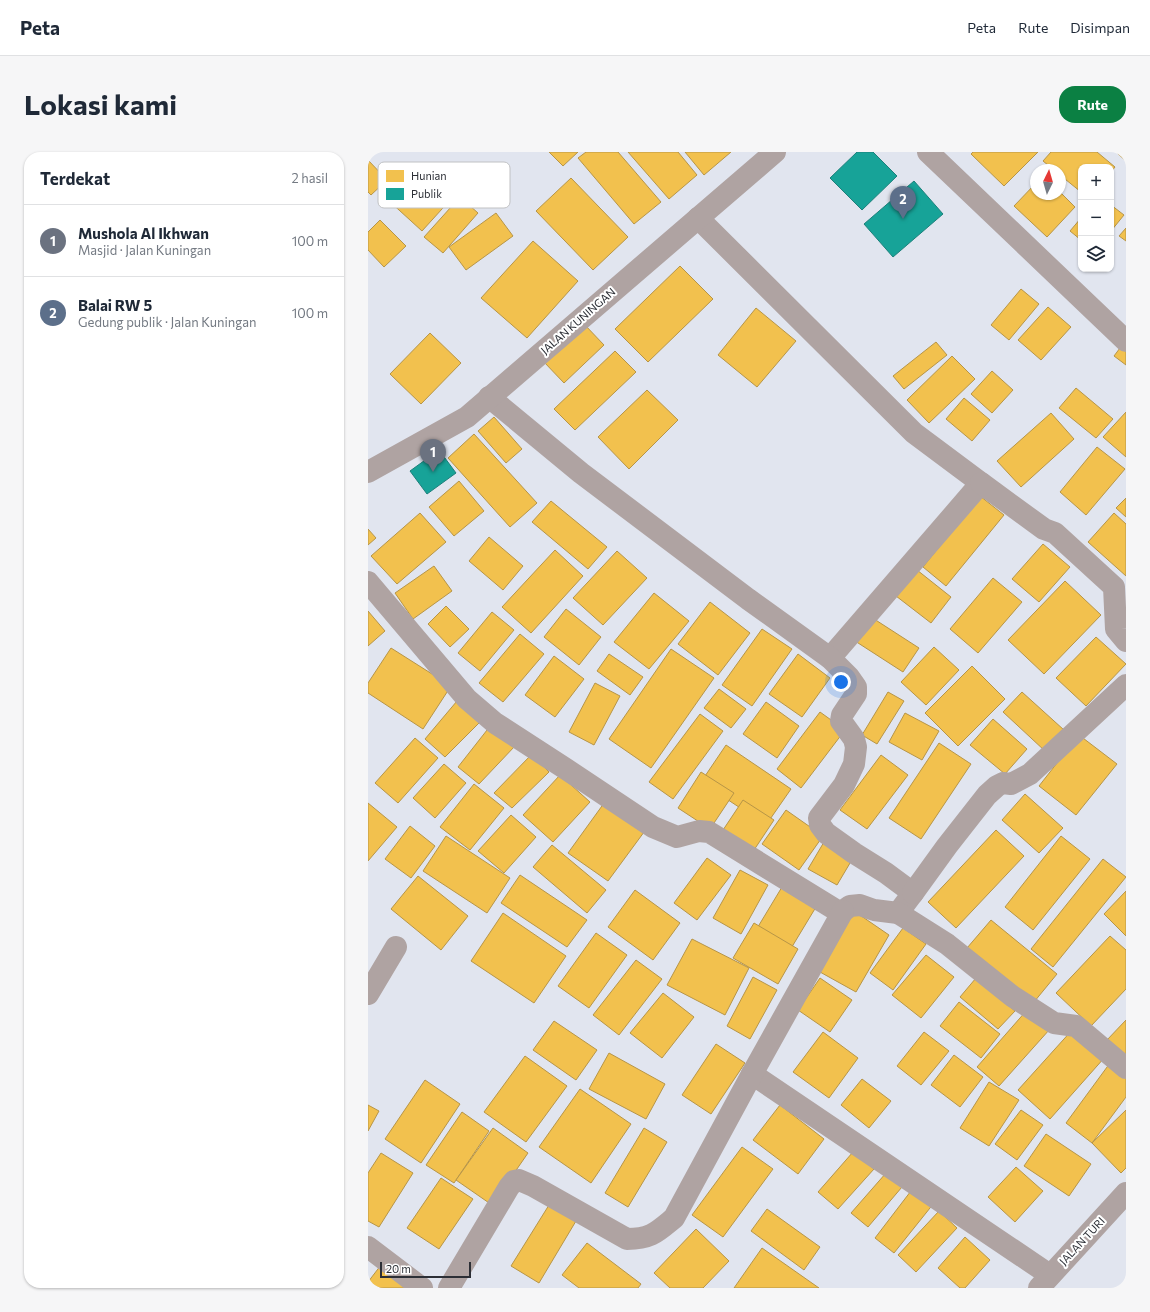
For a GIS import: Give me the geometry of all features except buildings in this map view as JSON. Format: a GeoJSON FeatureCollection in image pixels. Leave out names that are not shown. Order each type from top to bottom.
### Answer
{"type":"FeatureCollection","features":[{"type":"Feature","properties":{"kind":"street","name":"JALAN KUNINGAN"},"geometry":{"type":"LineString","coordinates":[[368,472],[467,417],[775,152]]}},
{"type":"Feature","properties":{"kind":"street"},"geometry":{"type":"LineString","coordinates":[[928,152],[1126,341]]}},
{"type":"Feature","properties":{"kind":"street"},"geometry":{"type":"LineString","coordinates":[[698,218],[914,433],[1044,529],[1055,533],[1114,587],[1116,629],[1126,641]]}},
{"type":"Feature","properties":{"kind":"street"},"geometry":{"type":"LineString","coordinates":[[489,397],[581,473],[748,599],[830,658],[849,677],[856,688],[856,694],[842,715],[842,721],[854,739],[856,747],[854,764],[844,785],[819,818],[820,825],[826,833],[913,893]]}},
{"type":"Feature","properties":{"kind":"street"},"geometry":{"type":"LineString","coordinates":[[830,658],[981,483]]}},
{"type":"Feature","properties":{"kind":"street"},"geometry":{"type":"LineString","coordinates":[[368,582],[467,699],[495,723],[566,768],[653,827],[677,837],[700,831],[709,832],[836,910],[843,911]]}},
{"type":"Feature","properties":{"kind":"street"},"geometry":{"type":"LineString","coordinates":[[898,913],[947,846],[987,795],[996,786],[1003,783],[1011,784],[1030,774],[1126,685]]}},
{"type":"Feature","properties":{"kind":"street"},"geometry":{"type":"LineString","coordinates":[[449,1288],[514,1181],[519,1180],[533,1186],[627,1239],[639,1239],[654,1235],[674,1218],[843,911],[850,906],[860,905],[874,910],[898,913],[947,944],[1012,996],[1054,1023],[1076,1026],[1126,1068]]}},
{"type":"Feature","properties":{"kind":"street"},"geometry":{"type":"LineString","coordinates":[[368,994],[396,947]]}},
{"type":"Feature","properties":{"kind":"street"},"geometry":{"type":"LineString","coordinates":[[752,1074],[1044,1282]]}},
{"type":"Feature","properties":{"kind":"street","name":"JALAN TURI"},"geometry":{"type":"LineString","coordinates":[[1044,1282],[1122,1204]]}},
{"type":"Feature","properties":{"kind":"street"},"geometry":{"type":"LineString","coordinates":[[368,1247],[422,1288]]}},
{"type":"Feature","properties":{"kind":"place","name":"Balai RW 5"},"geometry":{"type":"Point","coordinates":[903,219]}},
{"type":"Feature","properties":{"kind":"place","name":"Mushola Al Ikhwan"},"geometry":{"type":"Point","coordinates":[433,472]}}]}
